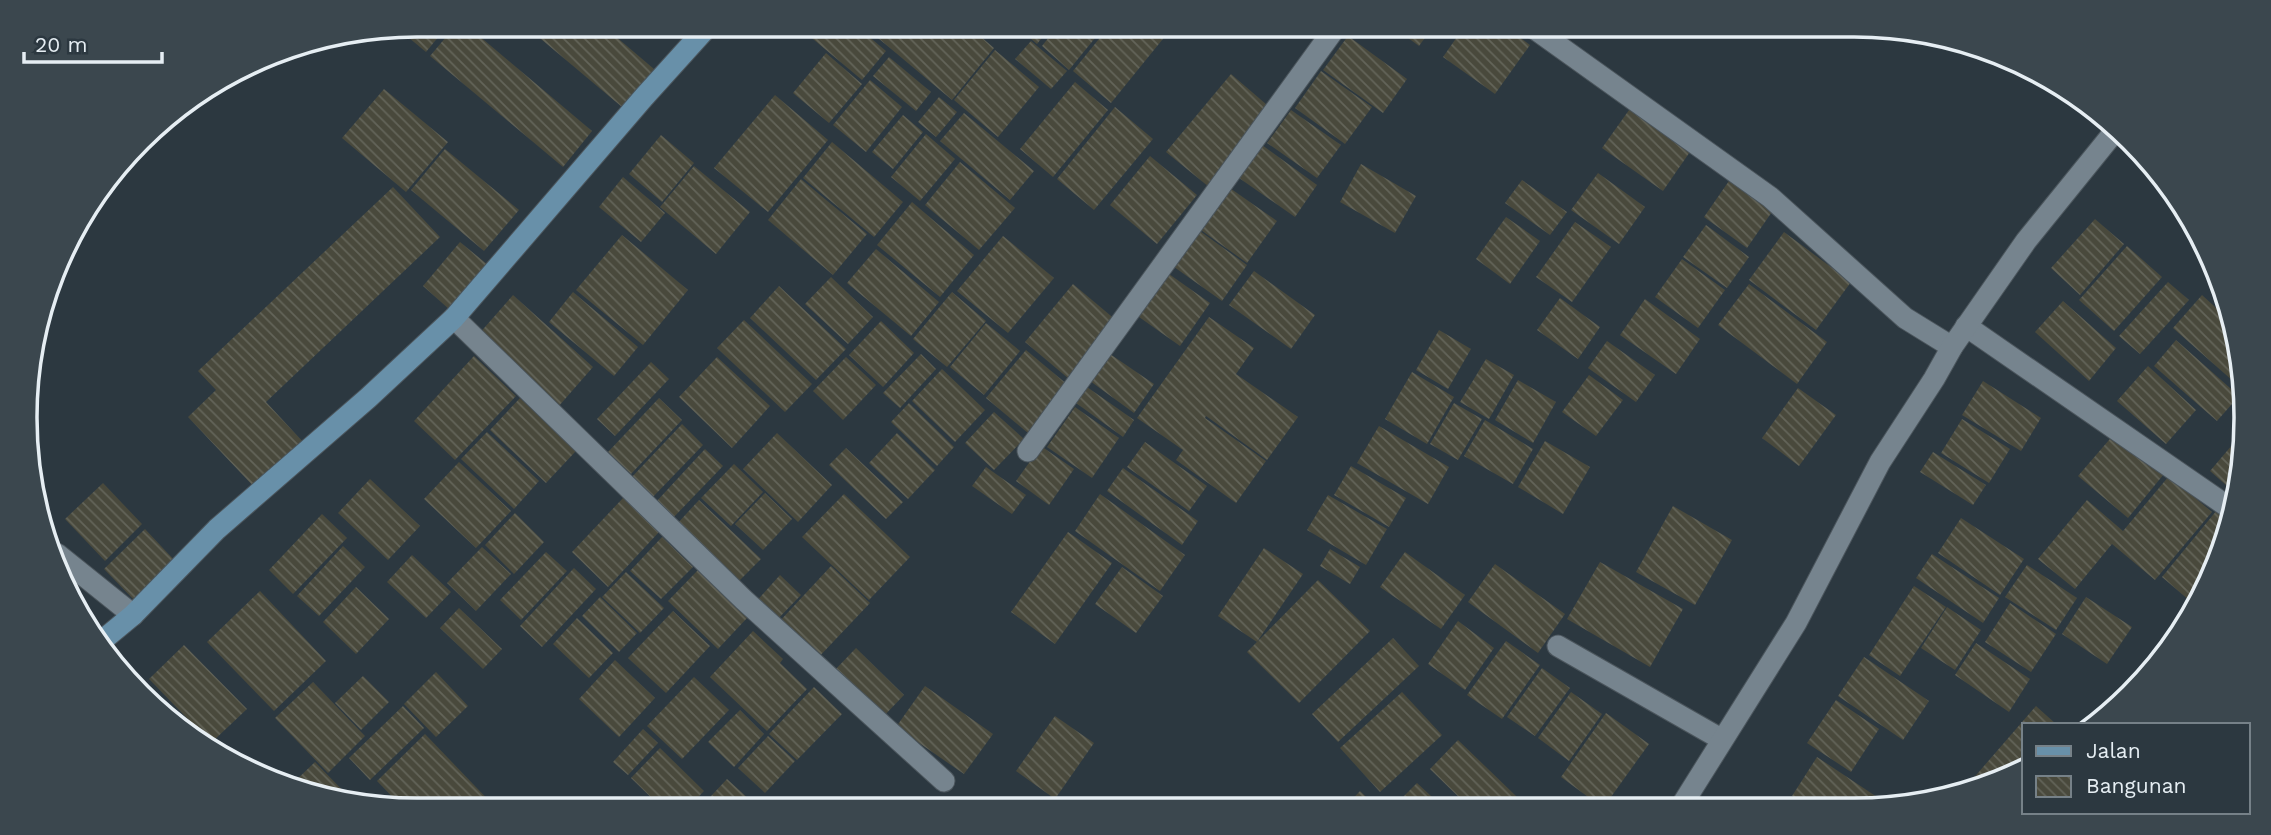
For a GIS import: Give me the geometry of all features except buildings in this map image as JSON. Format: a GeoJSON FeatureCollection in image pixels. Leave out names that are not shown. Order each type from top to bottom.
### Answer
{"type":"FeatureCollection","features":[{"type":"Feature","properties":{"kind":"street"},"geometry":{"type":"LineString","coordinates":[[107,637],[134,615],[217,529],[368,398],[454,318],[698,37]]}},
{"type":"Feature","properties":{"kind":"street"},"geometry":{"type":"LineString","coordinates":[[1028,451],[1329,37]]}},
{"type":"Feature","properties":{"kind":"street"},"geometry":{"type":"LineString","coordinates":[[1546,37],[1770,197],[1905,318],[1952,347]]}},
{"type":"Feature","properties":{"kind":"street"},"geometry":{"type":"LineString","coordinates":[[1686,798],[1796,623],[1880,462],[1952,347],[2026,241],[2111,136]]}},
{"type":"Feature","properties":{"kind":"street"},"geometry":{"type":"LineString","coordinates":[[454,318],[744,600],[944,781]]}},
{"type":"Feature","properties":{"kind":"street"},"geometry":{"type":"LineString","coordinates":[[1966,326],[2224,504]]}},
{"type":"Feature","properties":{"kind":"street"},"geometry":{"type":"LineString","coordinates":[[65,560],[134,615]]}},
{"type":"Feature","properties":{"kind":"street"},"geometry":{"type":"LineString","coordinates":[[1558,646],[1721,739]]}}]}
